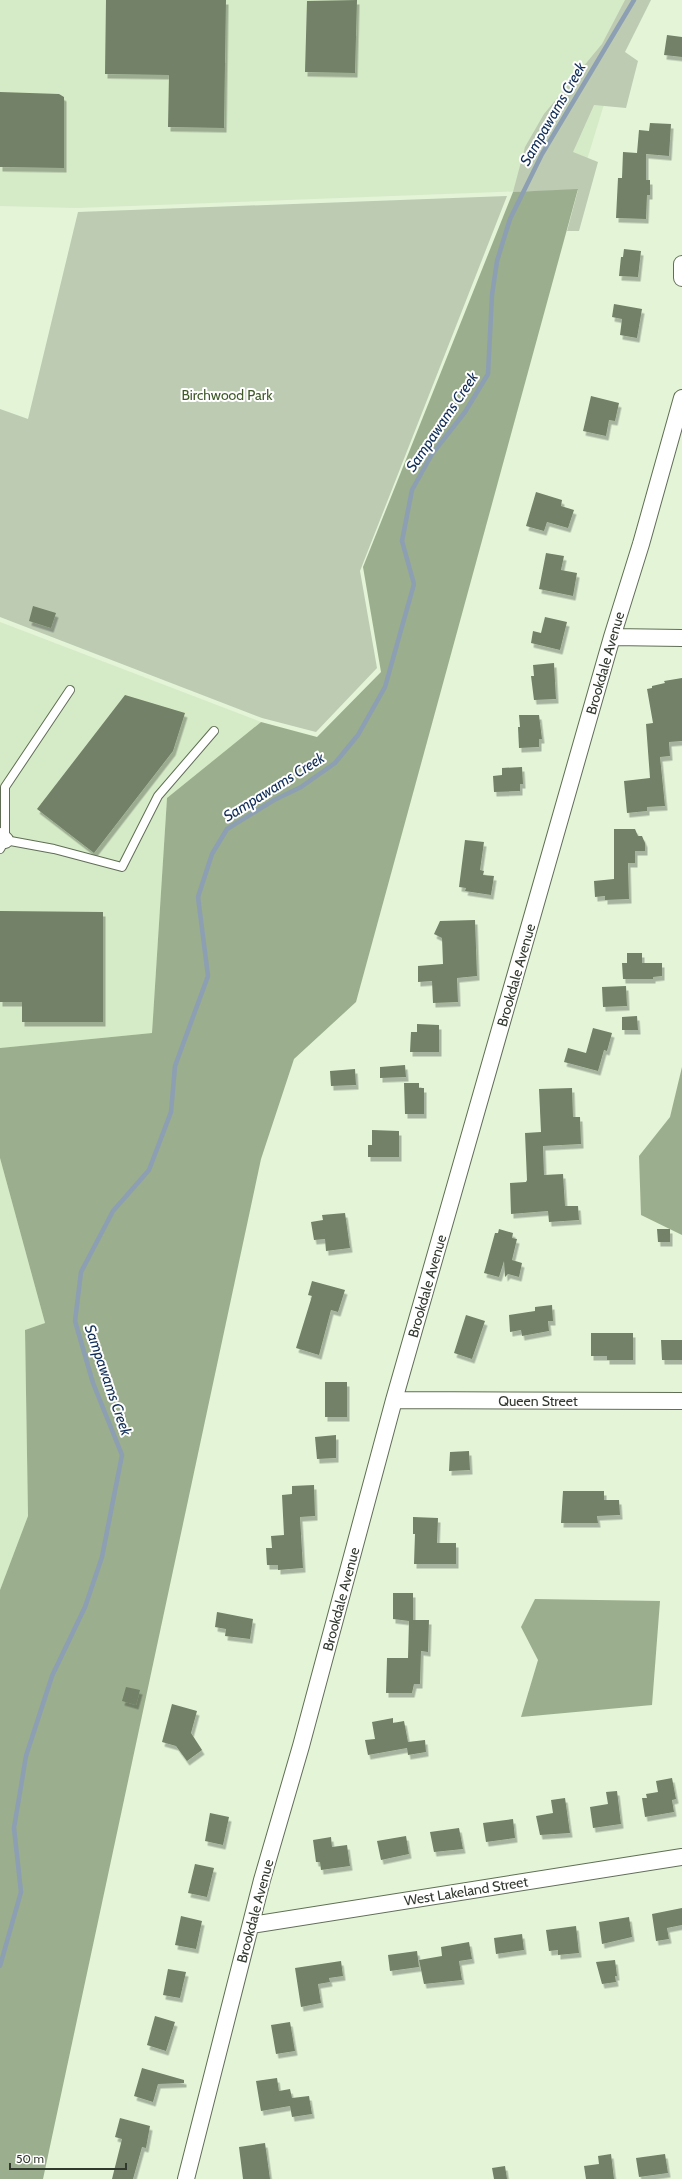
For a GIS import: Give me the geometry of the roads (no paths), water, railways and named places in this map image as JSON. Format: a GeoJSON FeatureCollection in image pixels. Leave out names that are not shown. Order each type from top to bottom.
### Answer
{"type":"FeatureCollection","features":[{"type":"Feature","properties":{"kind":"street"},"geometry":{"type":"LineString","coordinates":[[682,264],[682,278]]}},
{"type":"Feature","properties":{"kind":"street","name":"Brookdale Avenue"},"geometry":{"type":"LineString","coordinates":[[186,2179],[251,1925],[394,1400],[612,637],[641,544],[682,398]]}},
{"type":"Feature","properties":{"kind":"street"},"geometry":{"type":"LineString","coordinates":[[612,637],[682,638]]}},
{"type":"Feature","properties":{"kind":"street","name":"Queen Street"},"geometry":{"type":"LineString","coordinates":[[394,1400],[682,1401]]}},
{"type":"Feature","properties":{"kind":"street","name":"West Lakeland Street"},"geometry":{"type":"LineString","coordinates":[[251,1925],[682,1858]]}},
{"type":"Feature","properties":{"kind":"lane"},"geometry":{"type":"LineString","coordinates":[[70,690],[5,787],[2,842],[54,849],[122,867],[158,796],[214,731]]}},
{"type":"Feature","properties":{"kind":"waterway","name":"Sampawams Creek"},"geometry":{"type":"LineString","coordinates":[[0,1966],[21,1892],[14,1828],[26,1756],[52,1676],[85,1607],[102,1557],[122,1455],[93,1383],[75,1321],[81,1272],[113,1211],[149,1170],[171,1112],[175,1066],[208,976],[198,897],[212,854],[227,829],[274,800],[301,787],[335,763],[358,735],[385,687],[414,584],[402,541],[412,490],[432,454],[465,412],[488,374],[492,295],[497,261],[510,219],[542,154],[634,0]]}},
{"type":"Feature","properties":{"kind":"park label","name":"Birchwood Park"},"geometry":{"type":"Point","coordinates":[227,395]}}]}
